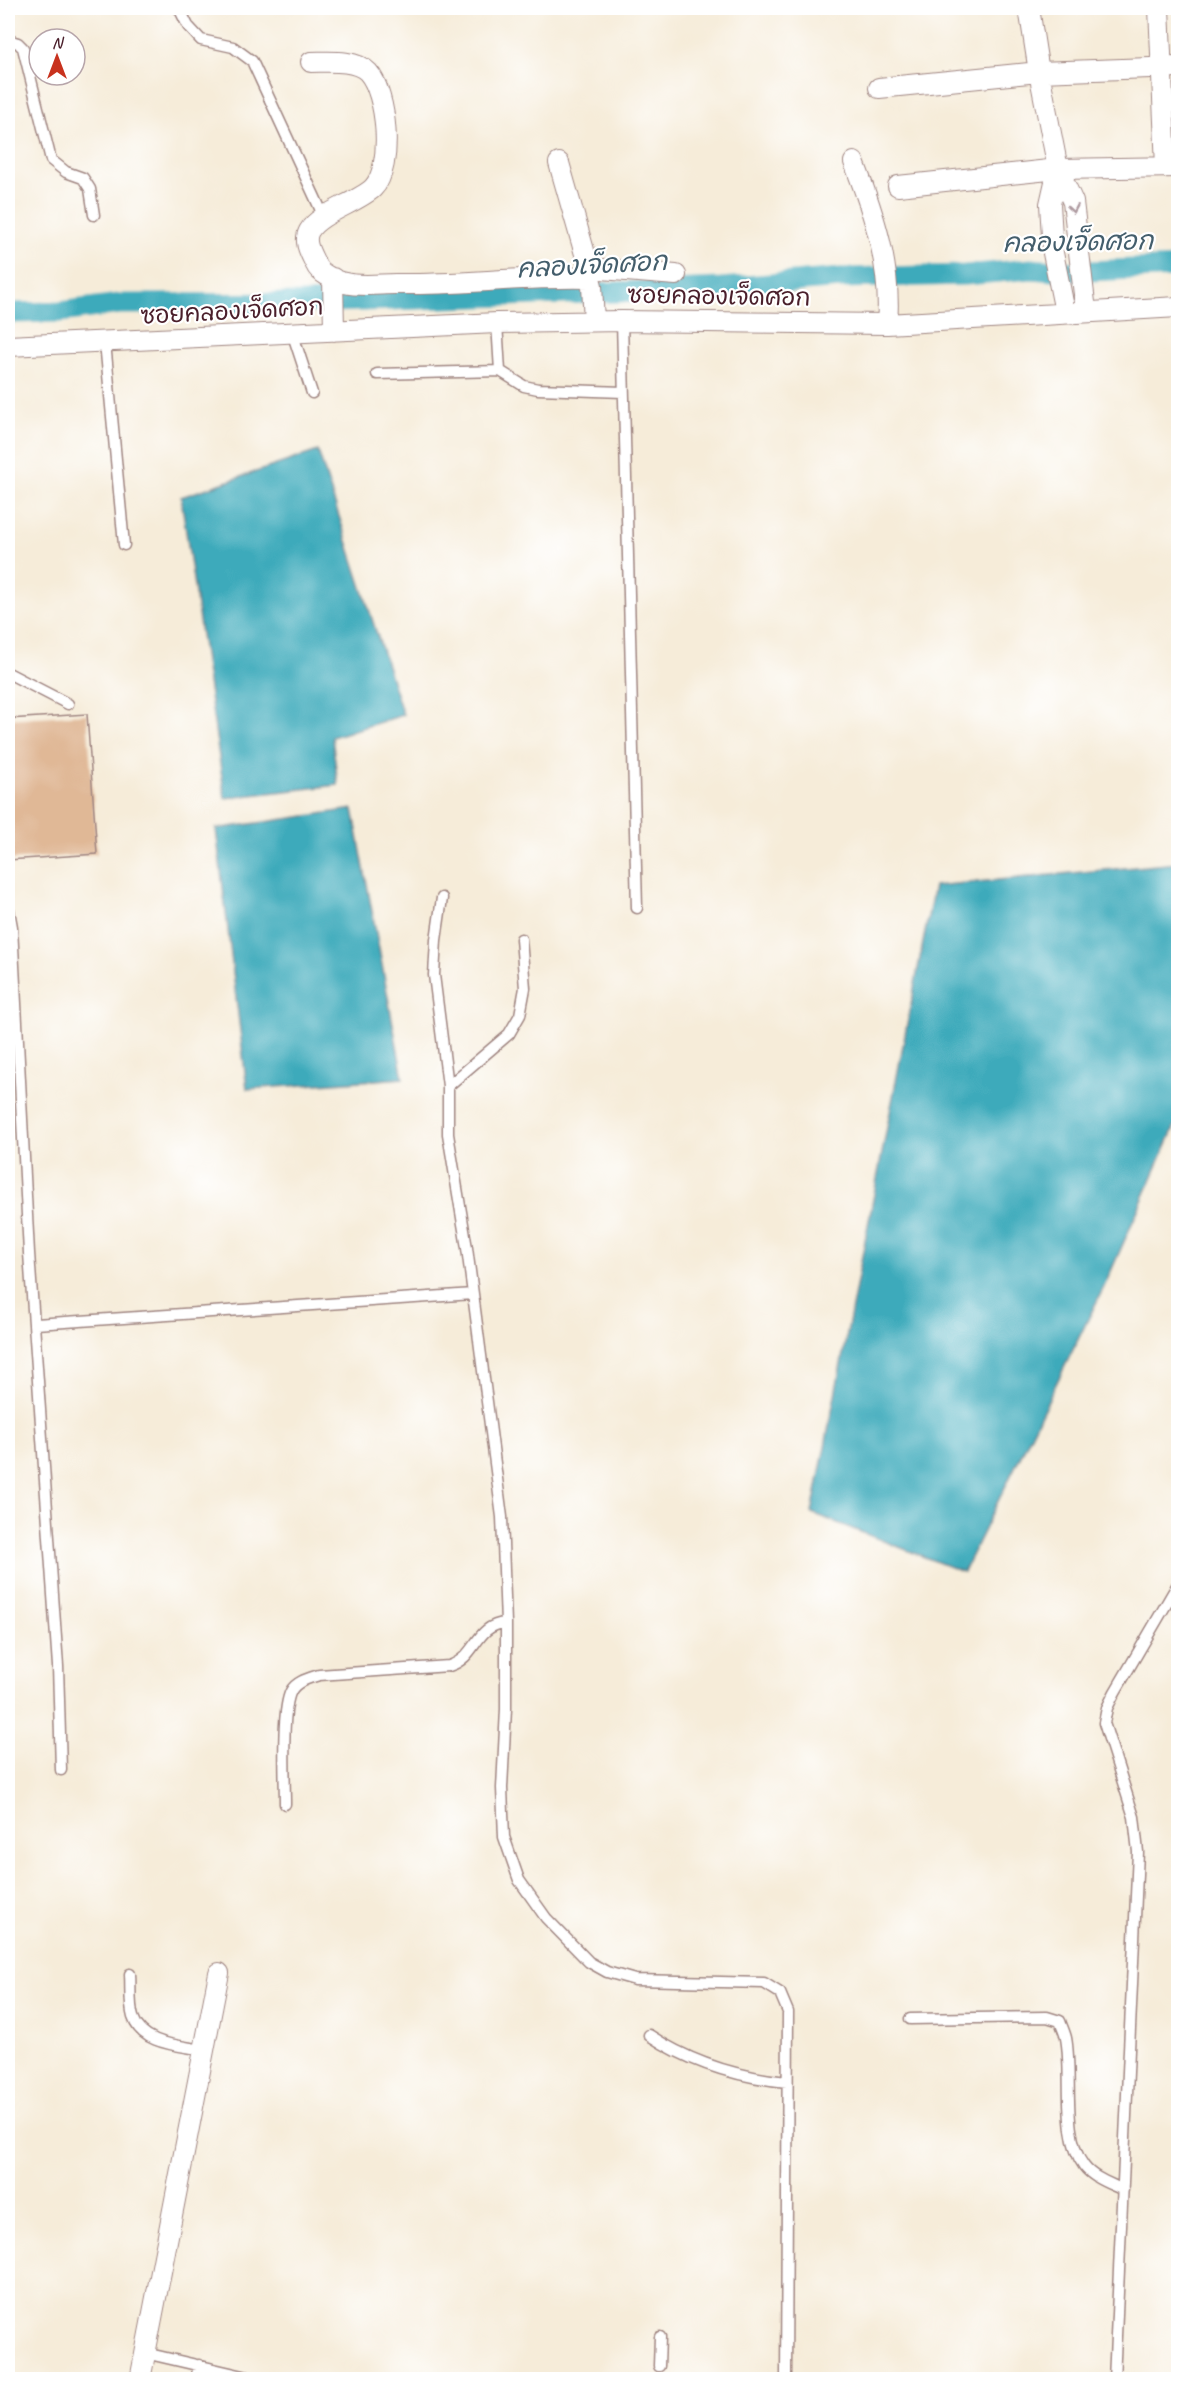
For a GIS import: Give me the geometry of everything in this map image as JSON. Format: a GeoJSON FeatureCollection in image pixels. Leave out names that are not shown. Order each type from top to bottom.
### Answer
{"type":"FeatureCollection","features":[{"type":"Feature","properties":{"kind":"street"},"geometry":{"type":"LineString","coordinates":[[1029,8],[1058,169],[1073,202],[1086,311]]}},
{"type":"Feature","properties":{"kind":"street"},"geometry":{"type":"LineString","coordinates":[[898,186],[1058,169],[1172,167],[1169,68],[1159,8]]}},
{"type":"Feature","properties":{"kind":"street"},"geometry":{"type":"LineString","coordinates":[[311,62],[347,62],[368,72],[378,91],[388,139],[384,167],[374,187],[324,217],[309,230],[306,243],[318,270],[333,285],[334,329]]}},
{"type":"Feature","properties":{"kind":"street"},"geometry":{"type":"LineString","coordinates":[[879,88],[1039,72],[1169,68]]}},
{"type":"Feature","properties":{"kind":"street"},"geometry":{"type":"LineString","coordinates":[[854,162],[870,201],[882,245],[889,302],[887,324]]}},
{"type":"Feature","properties":{"kind":"street"},"geometry":{"type":"LineString","coordinates":[[559,163],[592,291]]}},
{"type":"Feature","properties":{"kind":"street"},"geometry":{"type":"LineString","coordinates":[[1058,169],[1050,204],[1053,253],[1062,304]]}},
{"type":"Feature","properties":{"kind":"street"},"geometry":{"type":"LineString","coordinates":[[333,285],[345,283],[433,285],[522,278],[592,291],[676,274]]}},
{"type":"Feature","properties":{"kind":"street","name":"ซอยคลองเจ็ดศอก"},"geometry":{"type":"LineString","coordinates":[[8,346],[497,323],[592,291],[622,321],[887,324],[1062,304],[1086,311],[1179,307]]}},
{"type":"Feature","properties":{"kind":"street"},"geometry":{"type":"LineString","coordinates":[[140,2379],[219,1973]]}},
{"type":"Feature","properties":{"kind":"lane"},"geometry":{"type":"LineString","coordinates":[[179,8],[188,26],[201,40],[233,47],[252,61],[324,217]]}},
{"type":"Feature","properties":{"kind":"lane"},"geometry":{"type":"LineString","coordinates":[[8,40],[18,43],[23,48],[51,160],[66,172],[83,178],[90,189],[94,215]]}},
{"type":"Feature","properties":{"kind":"lane"},"geometry":{"type":"LineString","coordinates":[[622,321],[637,908]]}},
{"type":"Feature","properties":{"kind":"lane"},"geometry":{"type":"LineString","coordinates":[[497,323],[500,371]]}},
{"type":"Feature","properties":{"kind":"lane"},"geometry":{"type":"LineString","coordinates":[[292,332],[312,393]]}},
{"type":"Feature","properties":{"kind":"lane"},"geometry":{"type":"LineString","coordinates":[[105,342],[124,545]]}},
{"type":"Feature","properties":{"kind":"lane"},"geometry":{"type":"LineString","coordinates":[[377,374],[500,371],[512,380],[538,389],[623,392]]}},
{"type":"Feature","properties":{"kind":"lane"},"geometry":{"type":"LineString","coordinates":[[8,673],[68,704]]}},
{"type":"Feature","properties":{"kind":"lane"},"geometry":{"type":"LineString","coordinates":[[442,898],[435,940],[434,975],[448,1086],[448,1134],[473,1294],[502,1517],[506,1623],[506,1709],[502,1788],[504,1837],[519,1880],[553,1925],[589,1962],[607,1972],[635,1980],[765,1983],[780,1993],[788,2012],[786,2379]]}},
{"type":"Feature","properties":{"kind":"lane"},"geometry":{"type":"LineString","coordinates":[[8,905],[12,927],[28,1230],[58,1666],[61,1770]]}},
{"type":"Feature","properties":{"kind":"lane"},"geometry":{"type":"LineString","coordinates":[[448,1086],[509,1034],[520,1015],[525,988],[520,939]]}},
{"type":"Feature","properties":{"kind":"lane"},"geometry":{"type":"LineString","coordinates":[[36,1324],[473,1294]]}},
{"type":"Feature","properties":{"kind":"lane"},"geometry":{"type":"LineString","coordinates":[[1114,2379],[1138,1852],[1134,1817],[1104,1723],[1114,1692],[1179,1584]]}},
{"type":"Feature","properties":{"kind":"lane"},"geometry":{"type":"LineString","coordinates":[[285,1803],[286,1716],[291,1690],[301,1681],[319,1675],[434,1668],[459,1663],[468,1655],[485,1629],[495,1624],[506,1623]]}},
{"type":"Feature","properties":{"kind":"lane"},"geometry":{"type":"LineString","coordinates":[[130,1974],[133,2017],[142,2033],[158,2041],[203,2050]]}},
{"type":"Feature","properties":{"kind":"lane"},"geometry":{"type":"LineString","coordinates":[[910,2019],[1047,2017],[1060,2021],[1066,2037],[1070,2121],[1075,2144],[1083,2165],[1096,2177],[1123,2190]]}},
{"type":"Feature","properties":{"kind":"lane"},"geometry":{"type":"LineString","coordinates":[[649,2036],[702,2064],[757,2079],[787,2082]]}},
{"type":"Feature","properties":{"kind":"lane"},"geometry":{"type":"LineString","coordinates":[[659,2366],[660,2337]]}},
{"type":"Feature","properties":{"kind":"lane"},"geometry":{"type":"LineString","coordinates":[[145,2353],[261,2379]]}},
{"type":"Feature","properties":{"kind":"lane"},"geometry":{"type":"LineString","coordinates":[[196,2379],[199,2365]]}},
{"type":"Feature","properties":{"kind":"water"},"geometry":{"type":"Polygon","coordinates":[[[318,451],[403,715],[332,737],[338,785],[225,798],[181,497],[318,451]]]}},
{"type":"Feature","properties":{"kind":"water"},"geometry":{"type":"Polygon","coordinates":[[[353,809],[403,1078],[247,1089],[216,829],[353,809]]]}},
{"type":"Feature","properties":{"kind":"water"},"geometry":{"type":"Polygon","coordinates":[[[1178,863],[1178,1119],[1104,1287],[963,1572],[812,1513],[934,886],[1178,863]]]}},
{"type":"Feature","properties":{"kind":"building"},"geometry":{"type":"Polygon","coordinates":[[[87,714],[97,854],[8,860],[8,719],[87,714]]]}},
{"type":"Feature","properties":{"kind":"waterway","name":"คลองเจ็ดศอก"},"geometry":{"type":"LineString","coordinates":[[8,313],[60,312],[119,304],[302,303],[564,294],[721,288],[841,278],[965,275],[1031,269],[1067,272],[1178,267]]}}]}
